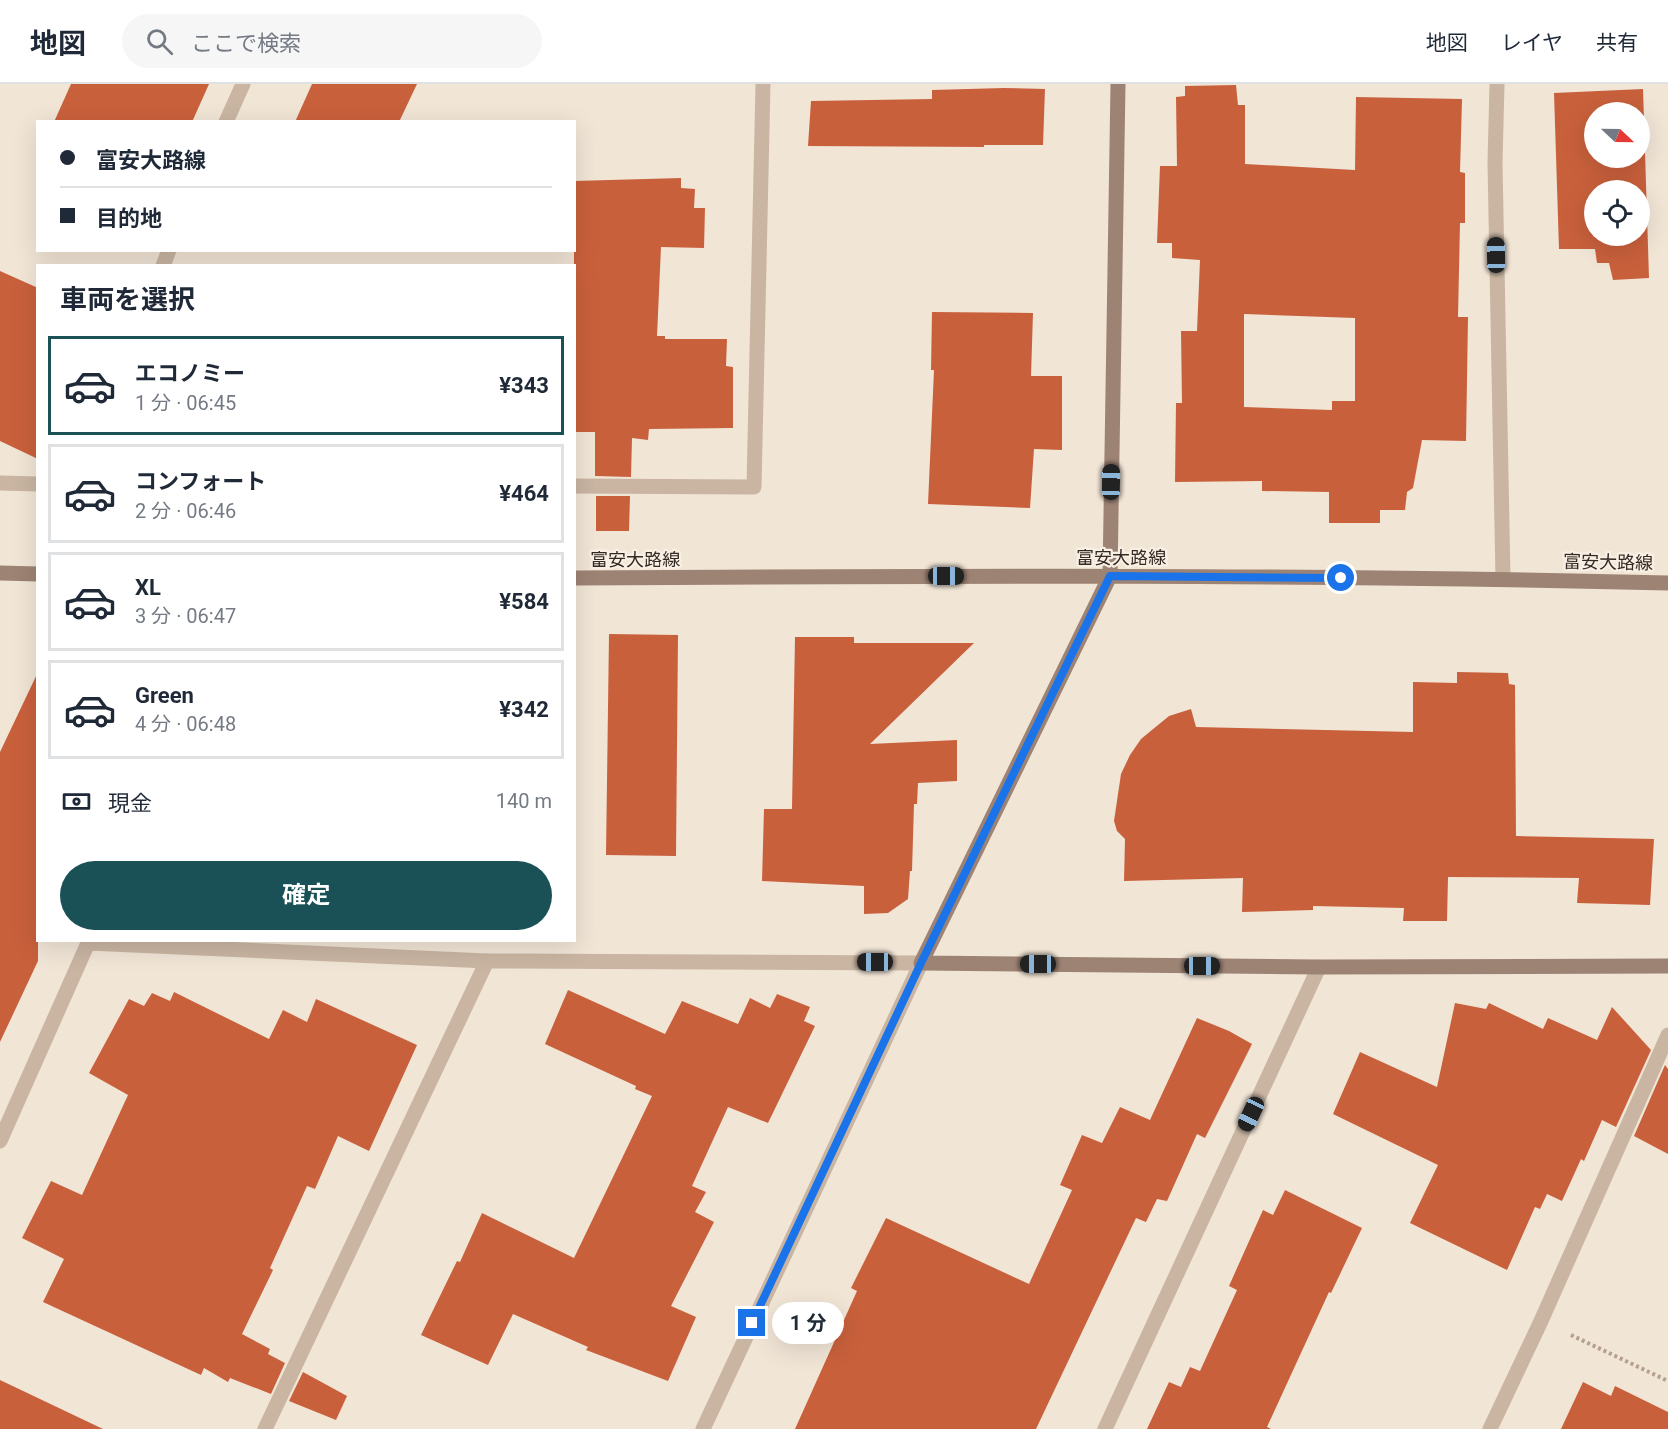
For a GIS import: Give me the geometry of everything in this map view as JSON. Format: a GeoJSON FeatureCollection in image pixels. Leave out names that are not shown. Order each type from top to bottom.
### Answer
{"type":"FeatureCollection","features":[{"type":"Feature","properties":{"kind":"street"},"geometry":{"type":"LineString","coordinates":[[227,120],[243,84]]}},
{"type":"Feature","properties":{"kind":"street"},"geometry":{"type":"LineString","coordinates":[[576,486],[754,487],[763,84]]}},
{"type":"Feature","properties":{"kind":"street"},"geometry":{"type":"LineString","coordinates":[[703,1429],[921,963],[1110,576],[1118,84]]}},
{"type":"Feature","properties":{"kind":"street"},"geometry":{"type":"LineString","coordinates":[[1497,84],[1495,163],[1503,579]]}},
{"type":"Feature","properties":{"kind":"street"},"geometry":{"type":"LineString","coordinates":[[0,483],[36,484]]}},
{"type":"Feature","properties":{"kind":"street"},"geometry":{"type":"LineString","coordinates":[[0,573],[36,574]]}},
{"type":"Feature","properties":{"kind":"street","name":"富安大路線"},"geometry":{"type":"LineString","coordinates":[[576,579],[1110,576],[1503,579],[1668,583]]}},
{"type":"Feature","properties":{"kind":"street"},"geometry":{"type":"LineString","coordinates":[[0,1142],[88,943],[487,960],[1319,967],[1668,966]]}},
{"type":"Feature","properties":{"kind":"street"},"geometry":{"type":"LineString","coordinates":[[264,1429],[487,960]]}},
{"type":"Feature","properties":{"kind":"street"},"geometry":{"type":"LineString","coordinates":[[1105,1429],[1319,967]]}},
{"type":"Feature","properties":{"kind":"street"},"geometry":{"type":"LineString","coordinates":[[1490,1429],[1541,1322],[1668,1035]]}},
{"type":"Feature","properties":{"kind":"path"},"geometry":{"type":"LineString","coordinates":[[1541,1322],[1668,1381]]}},
{"type":"Feature","properties":{"kind":"building"},"geometry":{"type":"Polygon","coordinates":[[[71,84],[209,84],[193,120],[55,120],[71,84]]]}},
{"type":"Feature","properties":{"kind":"building"},"geometry":{"type":"Polygon","coordinates":[[[312,84],[417,84],[400,120],[296,120],[312,84]]]}},
{"type":"Feature","properties":{"kind":"building"},"geometry":{"type":"Polygon","coordinates":[[[1236,85],[1238,105],[1245,105],[1245,164],[1355,170],[1356,97],[1462,99],[1460,172],[1465,173],[1465,223],[1460,223],[1458,317],[1468,317],[1466,441],[1422,440],[1413,488],[1407,492],[1405,510],[1380,510],[1380,523],[1329,523],[1329,492],[1262,491],[1262,481],[1175,482],[1176,403],[1182,403],[1181,331],[1197,331],[1200,260],[1172,258],[1172,243],[1157,243],[1160,166],[1177,166],[1176,97],[1185,96],[1185,86],[1236,85]],[[1244,314],[1244,407],[1332,410],[1332,401],[1355,401],[1355,318],[1244,314]]]}},
{"type":"Feature","properties":{"kind":"building"},"geometry":{"type":"Polygon","coordinates":[[[1045,89],[1043,145],[808,146],[811,101],[932,99],[932,90],[1045,89]]]}},
{"type":"Feature","properties":{"kind":"building"},"geometry":{"type":"Polygon","coordinates":[[[1643,89],[1643,102],[1584,102],[1584,168],[1646,168],[1646,180],[1584,180],[1584,246],[1648,246],[1649,278],[1613,280],[1609,263],[1597,263],[1595,249],[1559,249],[1554,93],[1643,89]]]}},
{"type":"Feature","properties":{"kind":"building"},"geometry":{"type":"Polygon","coordinates":[[[681,178],[681,188],[695,189],[694,208],[705,208],[704,248],[661,247],[657,336],[665,336],[665,339],[727,339],[726,366],[733,367],[733,428],[649,429],[648,440],[632,438],[631,477],[595,476],[595,432],[576,432],[576,264],[574,264],[574,252],[576,252],[576,181],[681,178]]]}},
{"type":"Feature","properties":{"kind":"building"},"geometry":{"type":"Polygon","coordinates":[[[0,271],[36,287],[36,458],[0,441],[0,271]]]}},
{"type":"Feature","properties":{"kind":"building"},"geometry":{"type":"Polygon","coordinates":[[[932,312],[1033,313],[1031,376],[1062,376],[1062,450],[1034,449],[1030,508],[928,504],[934,370],[931,370],[932,312]]]}},
{"type":"Feature","properties":{"kind":"building"},"geometry":{"type":"Polygon","coordinates":[[[596,496],[630,496],[629,531],[596,531],[596,496]]]}},
{"type":"Feature","properties":{"kind":"building"},"geometry":{"type":"Polygon","coordinates":[[[609,634],[678,635],[676,856],[606,855],[609,634]]]}},
{"type":"Feature","properties":{"kind":"building"},"geometry":{"type":"Polygon","coordinates":[[[795,637],[854,637],[854,643],[974,643],[870,744],[957,740],[957,781],[918,783],[917,804],[914,804],[912,871],[910,871],[908,899],[888,913],[864,914],[864,886],[762,881],[764,809],[792,809],[795,637]]]}},
{"type":"Feature","properties":{"kind":"building"},"geometry":{"type":"Polygon","coordinates":[[[1457,672],[1508,673],[1509,684],[1515,685],[1516,836],[1654,839],[1650,905],[1577,903],[1579,878],[1448,877],[1447,921],[1403,921],[1404,908],[1313,906],[1313,910],[1242,912],[1243,878],[1124,881],[1125,839],[1117,831],[1114,821],[1121,774],[1141,739],[1169,716],[1191,709],[1196,727],[1413,732],[1413,682],[1457,683],[1457,672]]]}},
{"type":"Feature","properties":{"kind":"building"},"geometry":{"type":"Polygon","coordinates":[[[36,676],[36,942],[38,942],[38,961],[0,1042],[0,752],[36,676]]]}},
{"type":"Feature","properties":{"kind":"building"},"geometry":{"type":"Polygon","coordinates":[[[568,990],[665,1034],[682,1001],[738,1024],[750,998],[770,1008],[777,994],[810,1007],[804,1021],[815,1026],[768,1123],[728,1107],[692,1186],[706,1192],[695,1212],[714,1222],[671,1306],[696,1317],[668,1381],[586,1350],[588,1347],[513,1314],[488,1365],[421,1335],[457,1261],[460,1262],[482,1213],[574,1258],[652,1096],[635,1089],[636,1086],[545,1044],[568,990]]]}},
{"type":"Feature","properties":{"kind":"building"},"geometry":{"type":"Polygon","coordinates":[[[174,992],[269,1039],[283,1010],[307,1022],[316,999],[417,1045],[369,1151],[338,1136],[315,1189],[307,1186],[270,1268],[273,1270],[242,1334],[270,1349],[268,1354],[285,1363],[271,1394],[230,1378],[228,1382],[204,1368],[201,1375],[43,1302],[64,1259],[22,1238],[51,1181],[82,1195],[128,1095],[89,1073],[129,999],[144,1006],[152,993],[170,1001],[174,992]]]}},
{"type":"Feature","properties":{"kind":"building"},"geometry":{"type":"Polygon","coordinates":[[[1455,1003],[1486,1009],[1489,1003],[1543,1029],[1548,1018],[1597,1040],[1612,1007],[1651,1050],[1616,1127],[1602,1120],[1584,1161],[1581,1159],[1562,1201],[1547,1194],[1540,1209],[1535,1207],[1507,1270],[1410,1223],[1438,1165],[1333,1114],[1360,1052],[1437,1087],[1455,1003]]]}},
{"type":"Feature","properties":{"kind":"building"},"geometry":{"type":"Polygon","coordinates":[[[1197,1018],[1229,1031],[1252,1044],[1205,1138],[1197,1134],[1167,1201],[1157,1199],[1146,1222],[1136,1218],[1036,1429],[795,1429],[857,1291],[851,1288],[886,1218],[1029,1284],[1072,1190],[1060,1185],[1082,1135],[1102,1143],[1120,1107],[1150,1120],[1197,1018]]]}},
{"type":"Feature","properties":{"kind":"building"},"geometry":{"type":"Polygon","coordinates":[[[1665,1065],[1668,1069],[1668,1154],[1634,1136],[1665,1065]]]}},
{"type":"Feature","properties":{"kind":"building"},"geometry":{"type":"Polygon","coordinates":[[[1285,1190],[1362,1228],[1331,1293],[1329,1292],[1267,1427],[1271,1429],[1147,1429],[1169,1382],[1181,1387],[1190,1367],[1200,1371],[1237,1290],[1229,1286],[1263,1210],[1273,1215],[1285,1190]]]}},
{"type":"Feature","properties":{"kind":"building"},"geometry":{"type":"Polygon","coordinates":[[[303,1372],[347,1396],[336,1420],[289,1401],[303,1372]]]}},
{"type":"Feature","properties":{"kind":"building"},"geometry":{"type":"Polygon","coordinates":[[[0,1380],[103,1429],[0,1429],[0,1380]]]}},
{"type":"Feature","properties":{"kind":"building"},"geometry":{"type":"Polygon","coordinates":[[[1583,1382],[1611,1396],[1615,1386],[1668,1412],[1668,1429],[1561,1429],[1583,1382]]]}},
{"type":"Feature","properties":{"kind":"route"},"geometry":{"type":"LineString","coordinates":[[752,1323],[921,963],[1110,576],[1341,578]]}}]}
